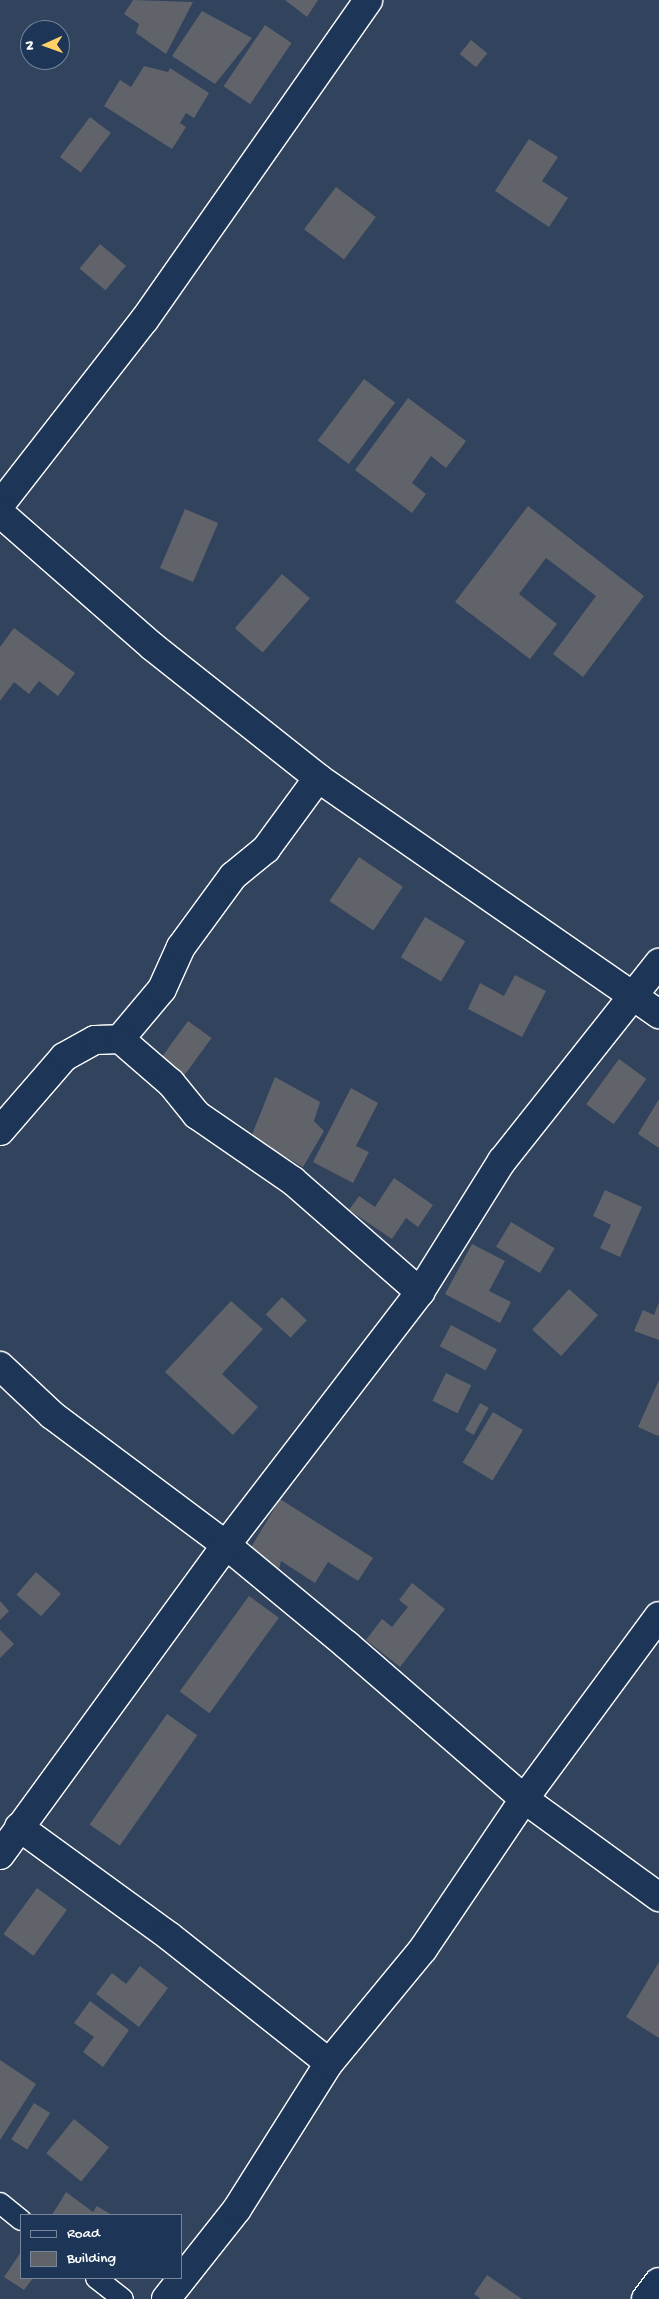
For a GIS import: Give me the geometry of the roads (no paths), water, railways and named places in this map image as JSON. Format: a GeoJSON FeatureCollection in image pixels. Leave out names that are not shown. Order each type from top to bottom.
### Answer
{"type":"FeatureCollection","features":[{"type":"Feature","properties":{"kind":"street"},"geometry":{"type":"LineString","coordinates":[[368,0],[145,319],[2,517],[153,647],[318,778],[636,996],[659,1014]]}},
{"type":"Feature","properties":{"kind":"street"},"geometry":{"type":"LineString","coordinates":[[120,1039],[162,989],[182,947],[233,876],[266,849],[318,778]]}},
{"type":"Feature","properties":{"kind":"street"},"geometry":{"type":"LineString","coordinates":[[0,1855],[19,1826],[226,1546],[420,1292],[502,1161],[636,996],[659,963]]}},
{"type":"Feature","properties":{"kind":"street"},"geometry":{"type":"LineString","coordinates":[[0,1131],[64,1057],[95,1040],[120,1039],[171,1083],[198,1115],[293,1181],[420,1292]]}},
{"type":"Feature","properties":{"kind":"street"},"geometry":{"type":"LineString","coordinates":[[0,1366],[52,1415],[226,1546],[524,1799],[659,1896]]}},
{"type":"Feature","properties":{"kind":"street"},"geometry":{"type":"LineString","coordinates":[[182,2279],[237,2209],[330,2063],[423,1949],[524,1799],[659,1616]]}},
{"type":"Feature","properties":{"kind":"street"},"geometry":{"type":"LineString","coordinates":[[19,1826],[169,1936],[330,2063]]}},
{"type":"Feature","properties":{"kind":"street"},"geometry":{"type":"LineString","coordinates":[[166,2299],[182,2279]]}},
{"type":"Feature","properties":{"kind":"lane"},"geometry":{"type":"LineString","coordinates":[[0,2204],[20,2219]]}},
{"type":"Feature","properties":{"kind":"lane"},"geometry":{"type":"LineString","coordinates":[[97,2279],[123,2299]]}}]}
